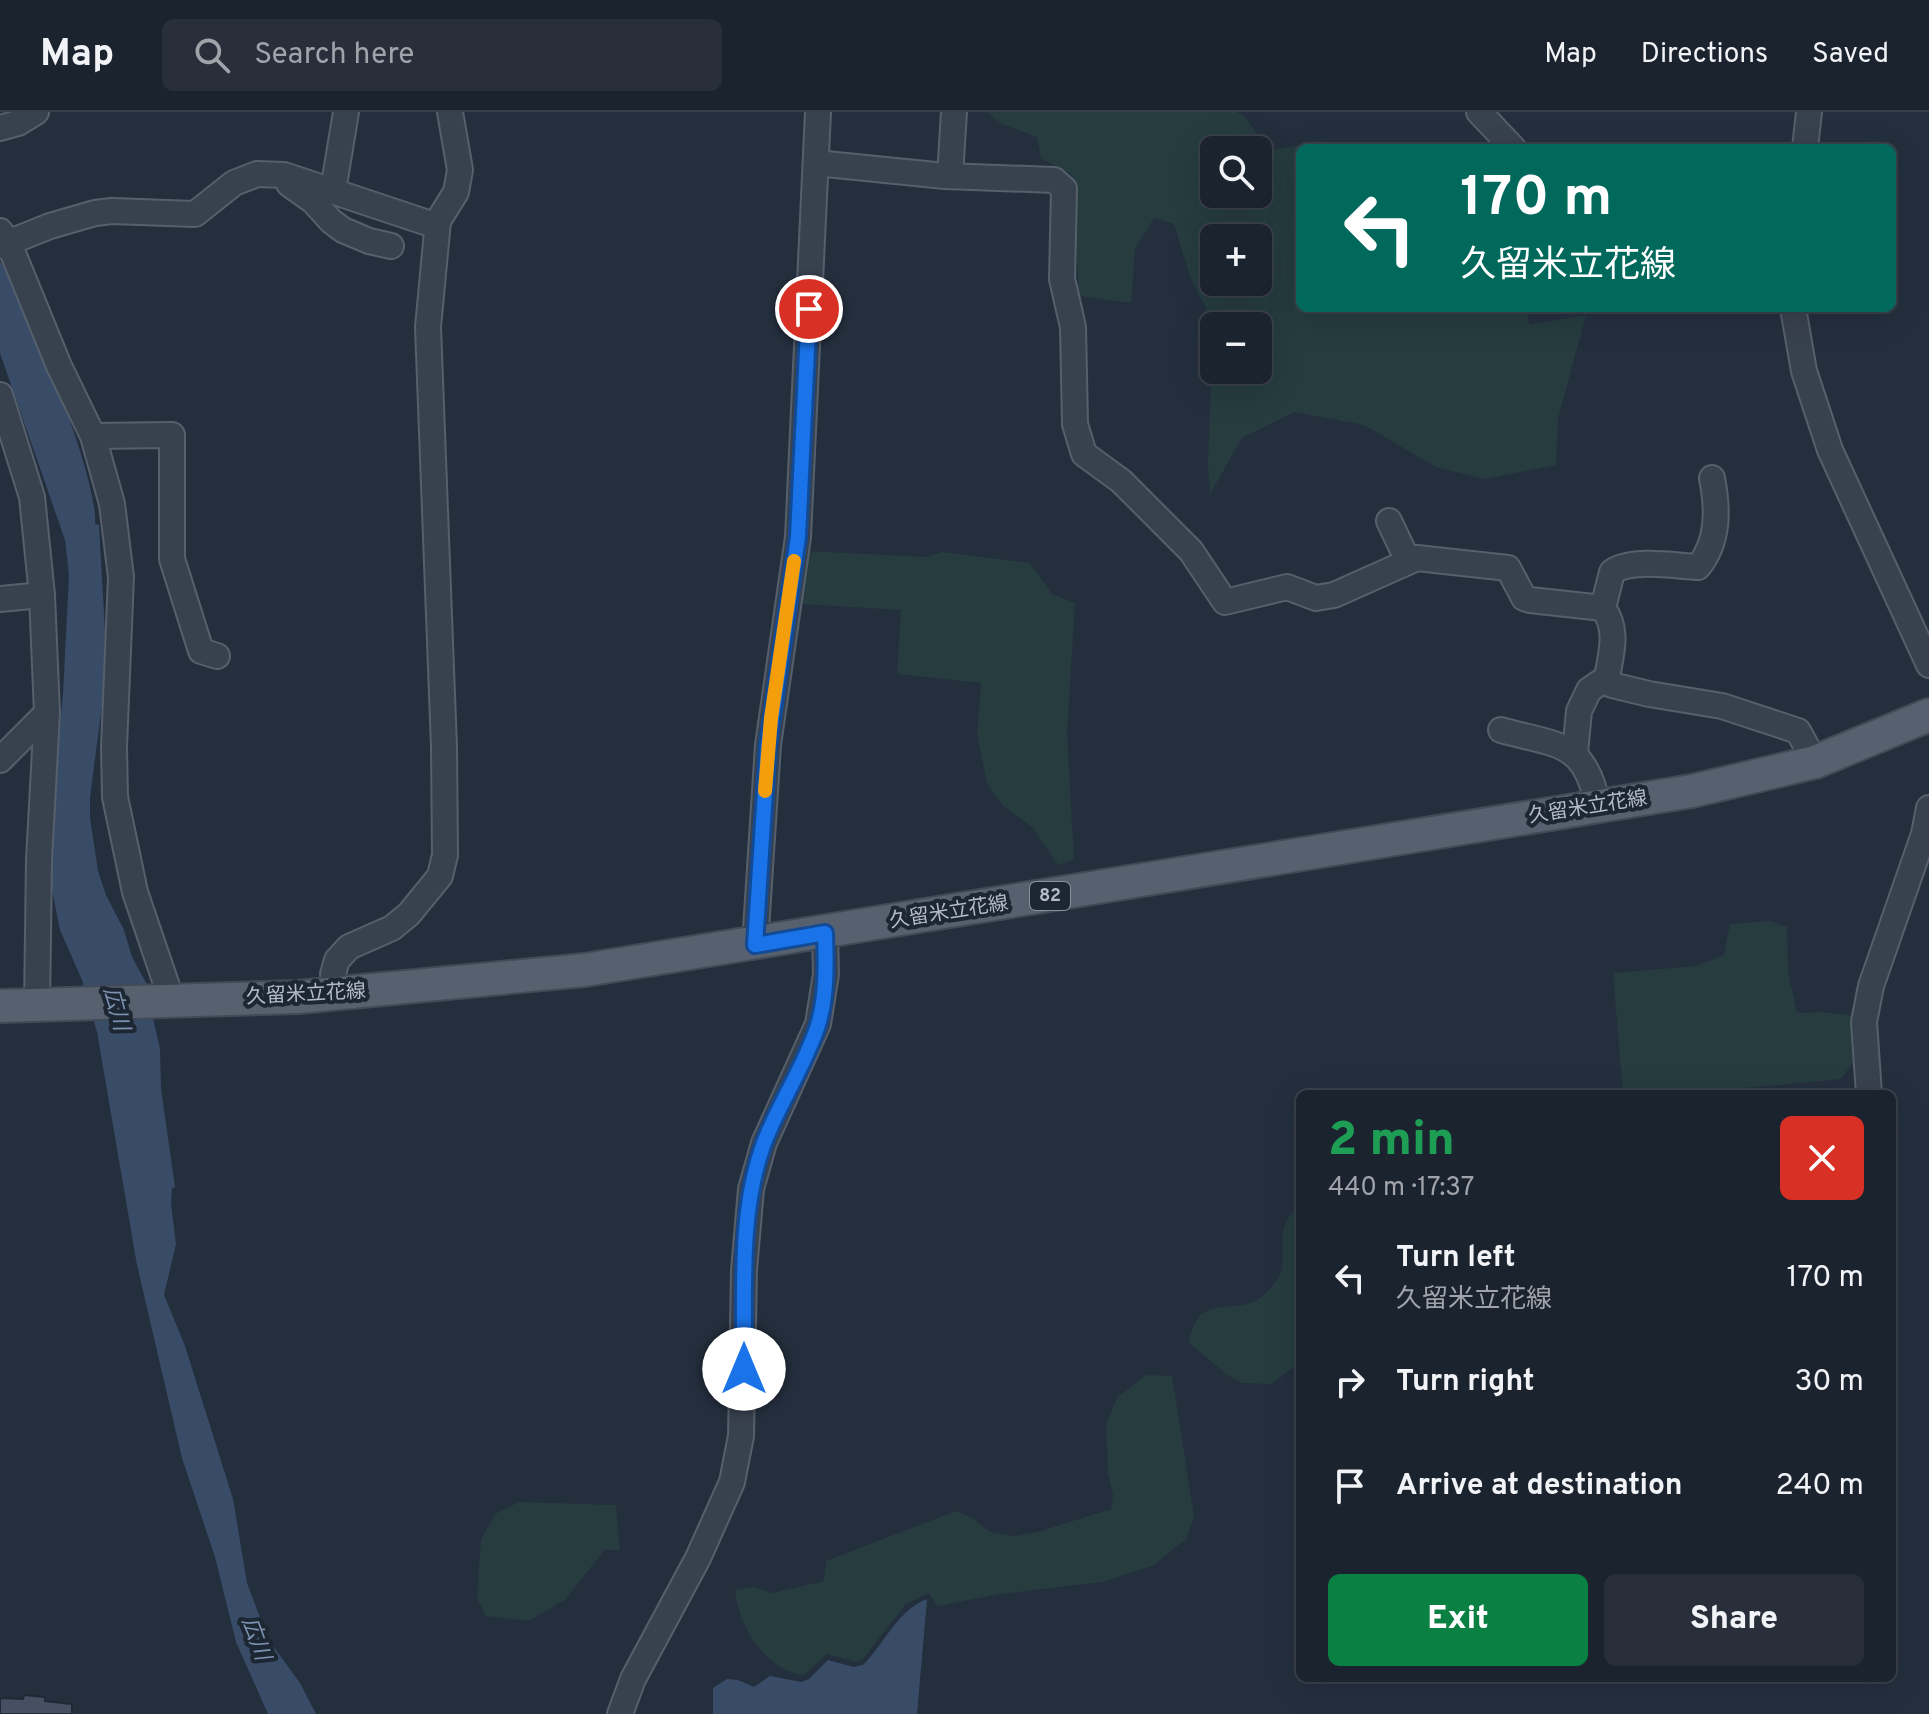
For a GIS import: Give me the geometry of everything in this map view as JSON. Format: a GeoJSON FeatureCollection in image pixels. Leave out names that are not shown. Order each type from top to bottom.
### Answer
{"type":"FeatureCollection","features":[{"type":"Feature","properties":{"kind":"main road","name":"久留米立花線"},"geometry":{"type":"LineString","coordinates":[[0,1006],[335,994],[585,970],[755,945],[1692,791],[1815,762],[1929,715]]}},
{"type":"Feature","properties":{"kind":"street"},"geometry":{"type":"LineString","coordinates":[[0,128],[18,123],[36,112]]}},
{"type":"Feature","properties":{"kind":"street"},"geometry":{"type":"LineString","coordinates":[[333,191],[346,112]]}},
{"type":"Feature","properties":{"kind":"street"},"geometry":{"type":"LineString","coordinates":[[335,994],[333,974],[337,960],[349,947],[392,928],[409,914],[440,876],[445,855],[444,747],[428,327],[437,226],[456,192],[460,170],[450,112]]}},
{"type":"Feature","properties":{"kind":"street"},"geometry":{"type":"LineString","coordinates":[[755,945],[768,745],[798,537],[818,112]]}},
{"type":"Feature","properties":{"kind":"street"},"geometry":{"type":"LineString","coordinates":[[950,176],[954,112]]}},
{"type":"Feature","properties":{"kind":"street"},"geometry":{"type":"LineString","coordinates":[[1479,112],[1509,144]]}},
{"type":"Feature","properties":{"kind":"street"},"geometry":{"type":"LineString","coordinates":[[1805,144],[1809,112]]}},
{"type":"Feature","properties":{"kind":"street"},"geometry":{"type":"LineString","coordinates":[[816,163],[950,176],[1054,180],[1064,189],[1062,279],[1073,327],[1075,424],[1084,454],[1121,481],[1191,551],[1225,602],[1287,587],[1316,598],[1334,595],[1417,558],[1508,568],[1524,598],[1603,608],[1612,620],[1614,636],[1607,678],[1612,685],[1722,706],[1798,731],[1815,762]]}},
{"type":"Feature","properties":{"kind":"street"},"geometry":{"type":"LineString","coordinates":[[165,1001],[135,892],[115,797],[121,577],[112,504],[93,436],[3,239],[95,213],[195,214],[234,183],[257,174],[277,175],[333,191],[437,226]]}},
{"type":"Feature","properties":{"kind":"street"},"geometry":{"type":"LineString","coordinates":[[277,175],[313,201],[343,230],[391,246]]}},
{"type":"Feature","properties":{"kind":"street"},"geometry":{"type":"LineString","coordinates":[[1794,312],[1804,371],[1830,450],[1929,665]]}},
{"type":"Feature","properties":{"kind":"street"},"geometry":{"type":"LineString","coordinates":[[0,395],[32,497],[42,595],[47,713],[39,860],[37,1006]]}},
{"type":"Feature","properties":{"kind":"street"},"geometry":{"type":"LineString","coordinates":[[93,436],[172,435],[172,559],[201,651],[217,656]]}},
{"type":"Feature","properties":{"kind":"street"},"geometry":{"type":"LineString","coordinates":[[1603,608],[1612,572],[1619,567],[1698,567],[1706,558],[1715,534],[1716,497],[1712,478]]}},
{"type":"Feature","properties":{"kind":"street"},"geometry":{"type":"LineString","coordinates":[[1389,521],[1408,561]]}},
{"type":"Feature","properties":{"kind":"street"},"geometry":{"type":"LineString","coordinates":[[0,599],[42,595]]}},
{"type":"Feature","properties":{"kind":"street"},"geometry":{"type":"LineString","coordinates":[[1575,753],[1579,711],[1589,690],[1607,678]]}},
{"type":"Feature","properties":{"kind":"street"},"geometry":{"type":"LineString","coordinates":[[0,760],[47,713]]}},
{"type":"Feature","properties":{"kind":"street"},"geometry":{"type":"LineString","coordinates":[[1501,730],[1575,753],[1592,778],[1598,806]]}},
{"type":"Feature","properties":{"kind":"street"},"geometry":{"type":"LineString","coordinates":[[1869,1090],[1864,1022],[1871,986],[1924,834],[1929,808]]}},
{"type":"Feature","properties":{"kind":"street"},"geometry":{"type":"LineString","coordinates":[[620,1714],[633,1679],[698,1558],[732,1482],[741,1436],[744,1270],[751,1189],[764,1143],[818,1024],[826,974],[825,933]]}},
{"type":"Feature","properties":{"kind":"green space"},"geometry":{"type":"Polygon","coordinates":[[[987,112],[1236,112],[1243,115],[1259,136],[1200,136],[1200,208],[1272,208],[1272,150],[1296,146],[1296,312],[1528,312],[1529,325],[1586,315],[1558,419],[1556,465],[1484,479],[1436,467],[1364,425],[1294,412],[1242,438],[1210,494],[1211,384],[1272,384],[1272,312],[1208,312],[1191,279],[1174,224],[1154,218],[1135,249],[1131,303],[1079,296],[1071,174],[1041,158],[1037,137],[1002,124],[987,112]]]}},
{"type":"Feature","properties":{"kind":"green space"},"geometry":{"type":"Polygon","coordinates":[[[806,551],[926,557],[942,552],[1030,563],[1052,594],[1075,603],[1067,733],[1074,860],[1058,865],[1033,828],[1003,806],[987,783],[977,735],[981,683],[897,674],[901,610],[802,604],[806,551]]]}},
{"type":"Feature","properties":{"kind":"green space"},"geometry":{"type":"Polygon","coordinates":[[[1770,921],[1787,927],[1788,972],[1797,1013],[1856,1016],[1857,1057],[1841,1079],[1724,1090],[1623,1090],[1613,973],[1696,966],[1724,955],[1730,924],[1770,921]]]}},
{"type":"Feature","properties":{"kind":"green space"},"geometry":{"type":"Polygon","coordinates":[[[1296,1210],[1296,1365],[1271,1384],[1242,1383],[1226,1374],[1188,1342],[1197,1319],[1204,1313],[1258,1300],[1270,1289],[1282,1269],[1284,1227],[1296,1210]]]}},
{"type":"Feature","properties":{"kind":"green space"},"geometry":{"type":"Polygon","coordinates":[[[1146,1375],[1172,1376],[1194,1516],[1187,1538],[1154,1565],[1102,1582],[1001,1594],[937,1606],[929,1593],[906,1604],[863,1659],[856,1662],[827,1654],[804,1675],[778,1665],[756,1644],[742,1618],[735,1590],[754,1587],[773,1593],[824,1581],[826,1561],[956,1511],[972,1518],[990,1532],[1014,1536],[1038,1532],[1111,1509],[1113,1495],[1108,1473],[1106,1424],[1117,1398],[1146,1375]]]}},
{"type":"Feature","properties":{"kind":"green space"},"geometry":{"type":"Polygon","coordinates":[[[519,1502],[616,1505],[620,1551],[605,1549],[566,1599],[529,1621],[486,1616],[477,1598],[481,1540],[495,1514],[519,1502]]]}},
{"type":"Feature","properties":{"kind":"water","name":"広川"},"geometry":{"type":"Polygon","coordinates":[[[0,261],[27,313],[59,391],[86,469],[95,524],[99,525],[105,631],[103,698],[90,818],[98,871],[124,930],[132,957],[150,990],[148,996],[160,1049],[161,1089],[175,1187],[172,1188],[171,1204],[176,1244],[164,1295],[185,1346],[233,1499],[247,1583],[268,1639],[300,1683],[316,1714],[268,1714],[236,1642],[215,1557],[182,1458],[137,1265],[97,1032],[82,980],[60,930],[47,865],[63,694],[69,575],[65,540],[0,353],[0,261]]]}},
{"type":"Feature","properties":{"kind":"water"},"geometry":{"type":"Polygon","coordinates":[[[927,1599],[917,1714],[713,1714],[713,1688],[727,1679],[754,1687],[770,1676],[801,1682],[809,1679],[828,1660],[854,1667],[863,1665],[900,1619],[927,1599]]]}},
{"type":"Feature","properties":{"kind":"building"},"geometry":{"type":"Polygon","coordinates":[[[24,1695],[72,1704],[72,1714],[0,1714],[0,1698],[23,1699],[24,1695]]]}},
{"type":"Feature","properties":{"kind":"slow traffic"},"geometry":{"type":"LineString","coordinates":[[765,791],[781,637],[794,561]]}},
{"type":"Feature","properties":{"kind":"route"},"geometry":{"type":"LineString","coordinates":[[744,1369],[744,1270],[751,1189],[764,1143],[818,1024],[826,974],[825,933],[755,945],[768,745],[781,637],[798,537],[809,309]]}}]}
